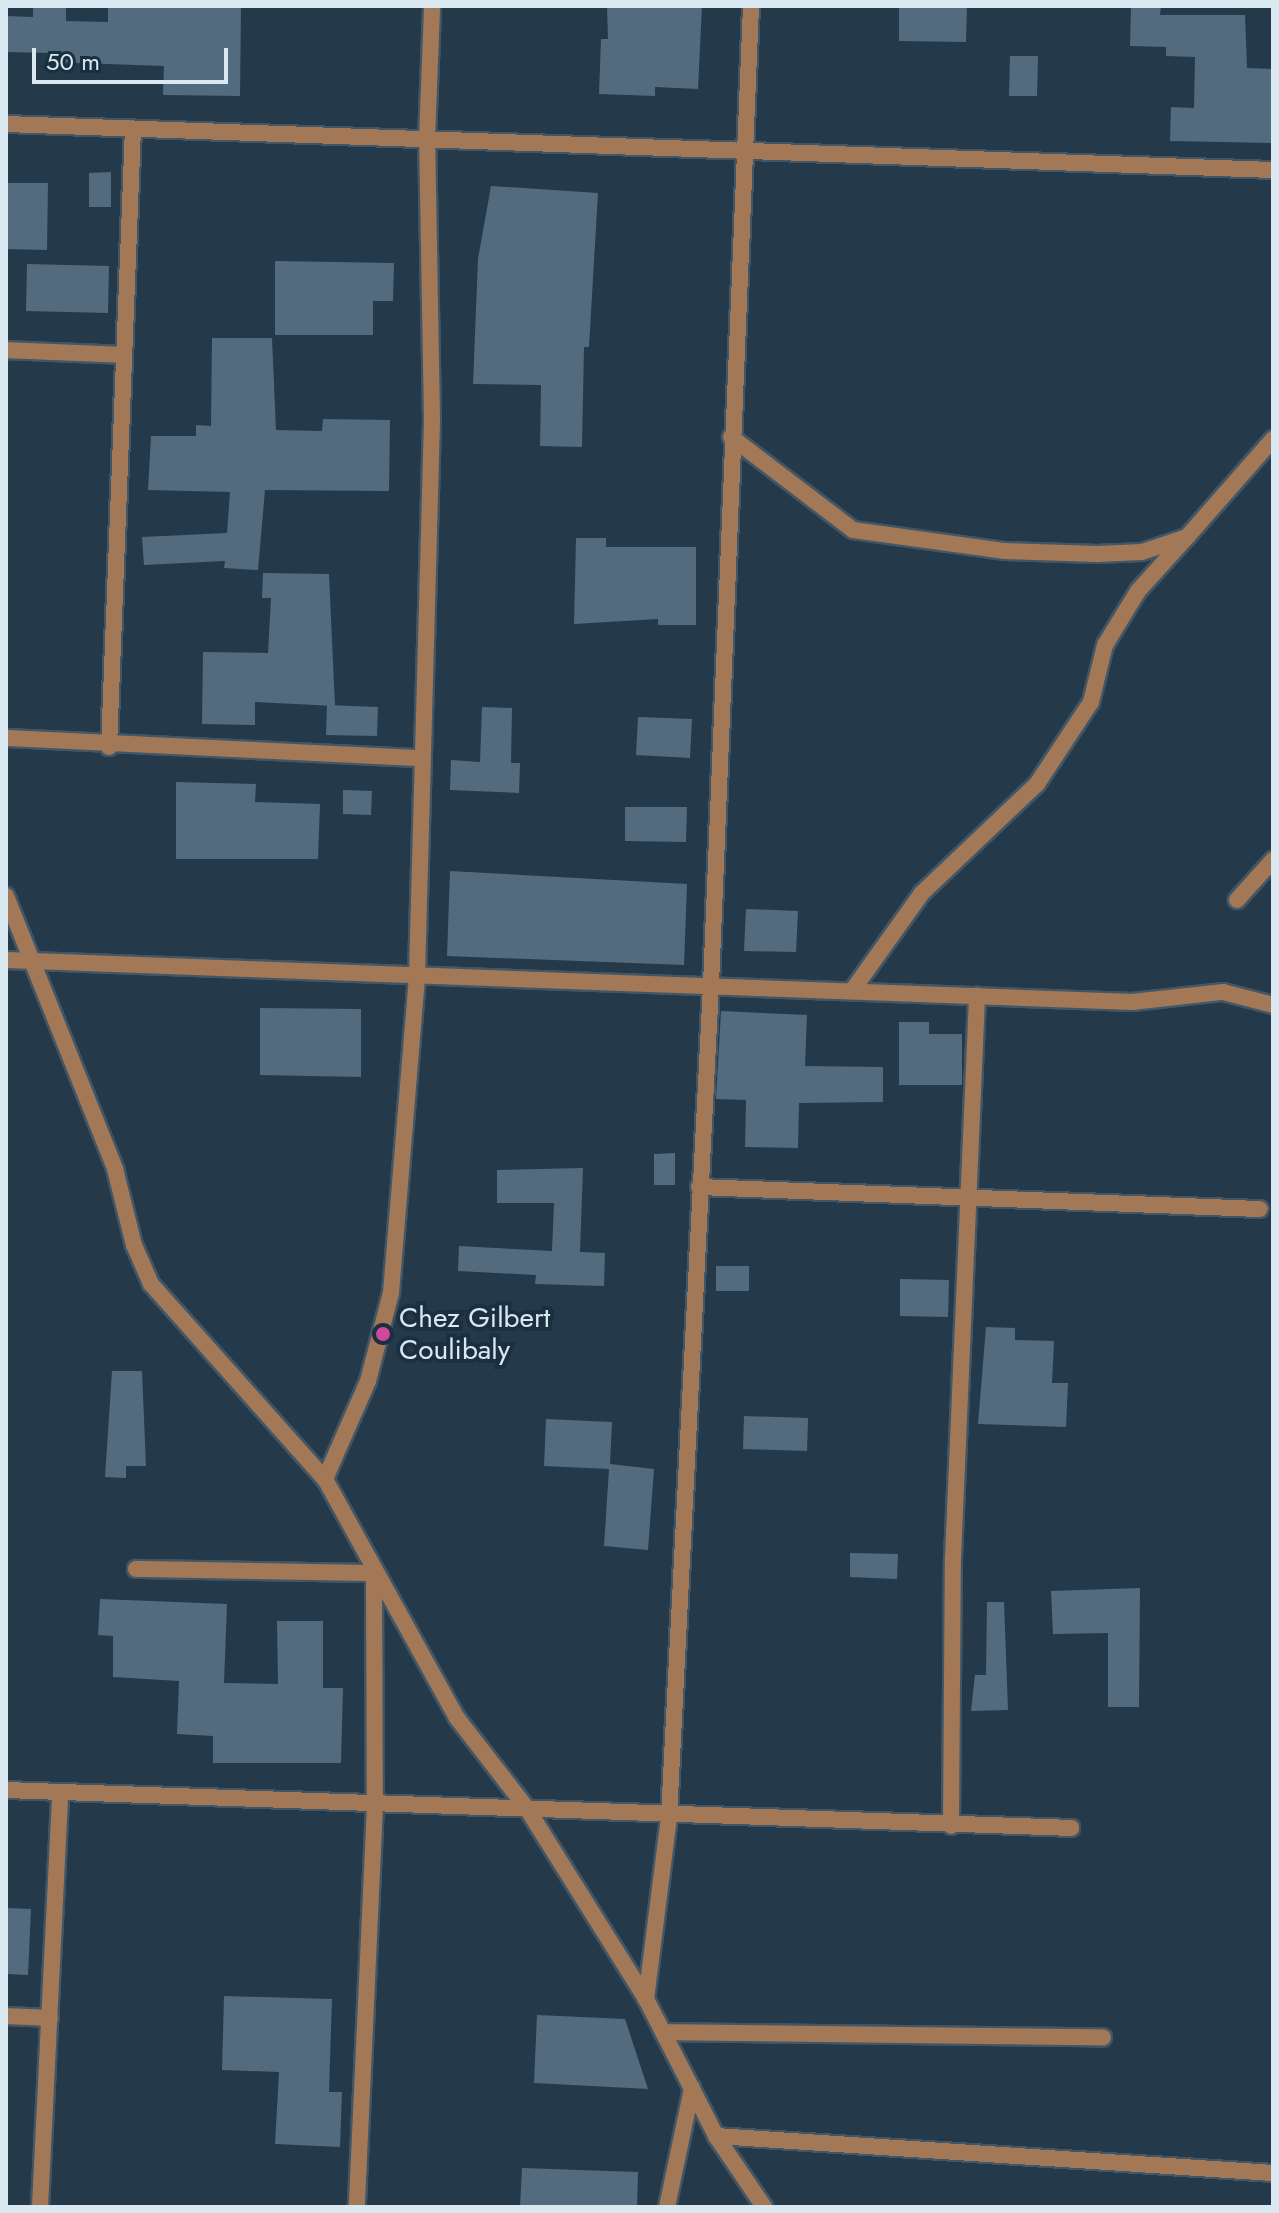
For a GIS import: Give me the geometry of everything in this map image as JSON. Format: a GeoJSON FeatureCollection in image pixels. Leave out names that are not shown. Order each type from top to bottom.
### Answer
{"type":"FeatureCollection","features":[{"type":"Feature","properties":{"kind":"street"},"geometry":{"type":"LineString","coordinates":[[325,1479],[368,1381],[391,1293],[417,975],[419,758],[432,419],[427,139],[432,6]]}},
{"type":"Feature","properties":{"kind":"street"},"geometry":{"type":"LineString","coordinates":[[646,1999],[669,1817],[711,985],[742,151],[751,6]]}},
{"type":"Feature","properties":{"kind":"street"},"geometry":{"type":"LineString","coordinates":[[6,124],[1273,170]]}},
{"type":"Feature","properties":{"kind":"street"},"geometry":{"type":"LineString","coordinates":[[109,747],[133,128]]}},
{"type":"Feature","properties":{"kind":"street"},"geometry":{"type":"LineString","coordinates":[[6,350],[124,355]]}},
{"type":"Feature","properties":{"kind":"street"},"geometry":{"type":"LineString","coordinates":[[731,437],[853,530],[1004,551],[1097,554],[1142,552],[1187,537]]}},
{"type":"Feature","properties":{"kind":"street"},"geometry":{"type":"LineString","coordinates":[[852,991],[922,893],[1037,784],[1091,702],[1105,645],[1138,591],[1273,439]]}},
{"type":"Feature","properties":{"kind":"street"},"geometry":{"type":"LineString","coordinates":[[6,738],[109,747],[419,758]]}},
{"type":"Feature","properties":{"kind":"street"},"geometry":{"type":"LineString","coordinates":[[1237,900],[1273,860]]}},
{"type":"Feature","properties":{"kind":"street"},"geometry":{"type":"LineString","coordinates":[[6,896],[115,1169],[134,1245],[151,1284],[325,1479],[374,1573],[457,1718],[528,1810],[646,1999],[716,2136],[764,2207]]}},
{"type":"Feature","properties":{"kind":"street"},"geometry":{"type":"LineString","coordinates":[[6,960],[1132,1002],[1223,992],[1273,1005]]}},
{"type":"Feature","properties":{"kind":"street"},"geometry":{"type":"LineString","coordinates":[[951,1826],[953,1558],[971,1199],[977,996]]}},
{"type":"Feature","properties":{"kind":"street"},"geometry":{"type":"LineString","coordinates":[[699,1187],[1260,1209]]}},
{"type":"Feature","properties":{"kind":"street"},"geometry":{"type":"LineString","coordinates":[[136,1569],[374,1573]]}},
{"type":"Feature","properties":{"kind":"street"},"geometry":{"type":"LineString","coordinates":[[357,2207],[375,1805],[374,1573]]}},
{"type":"Feature","properties":{"kind":"street"},"geometry":{"type":"LineString","coordinates":[[6,1790],[669,1817],[1071,1828]]}},
{"type":"Feature","properties":{"kind":"street"},"geometry":{"type":"LineString","coordinates":[[40,2207],[60,1793]]}},
{"type":"Feature","properties":{"kind":"street"},"geometry":{"type":"LineString","coordinates":[[6,2016],[50,2018]]}},
{"type":"Feature","properties":{"kind":"street"},"geometry":{"type":"LineString","coordinates":[[663,2032],[1103,2037]]}},
{"type":"Feature","properties":{"kind":"street"},"geometry":{"type":"LineString","coordinates":[[667,2207],[692,2088]]}},
{"type":"Feature","properties":{"kind":"street"},"geometry":{"type":"LineString","coordinates":[[716,2136],[1273,2173]]}},
{"type":"Feature","properties":{"kind":"building"},"geometry":{"type":"Polygon","coordinates":[[[33,6],[66,6],[66,21],[108,22],[108,6],[241,6],[240,96],[163,95],[164,66],[52,62],[52,53],[6,52],[6,16],[33,17],[33,6]]]}},
{"type":"Feature","properties":{"kind":"building"},"geometry":{"type":"Polygon","coordinates":[[[607,6],[702,6],[698,89],[655,87],[655,96],[599,94],[601,39],[608,39],[607,6]]]}},
{"type":"Feature","properties":{"kind":"building"},"geometry":{"type":"Polygon","coordinates":[[[899,6],[967,6],[966,42],[899,41],[899,6]]]}},
{"type":"Feature","properties":{"kind":"building"},"geometry":{"type":"Polygon","coordinates":[[[1131,6],[1161,6],[1160,15],[1245,15],[1247,68],[1273,69],[1273,143],[1170,141],[1171,107],[1194,108],[1195,57],[1166,56],[1166,47],[1130,46],[1131,6]]]}},
{"type":"Feature","properties":{"kind":"building"},"geometry":{"type":"Polygon","coordinates":[[[1010,56],[1038,56],[1037,96],[1009,96],[1010,56]]]}},
{"type":"Feature","properties":{"kind":"building"},"geometry":{"type":"Polygon","coordinates":[[[111,172],[111,207],[89,207],[89,173],[111,172]]]}},
{"type":"Feature","properties":{"kind":"building"},"geometry":{"type":"Polygon","coordinates":[[[6,183],[48,183],[47,250],[6,249],[6,183]]]}},
{"type":"Feature","properties":{"kind":"building"},"geometry":{"type":"Polygon","coordinates":[[[491,186],[598,193],[589,347],[584,347],[582,447],[540,446],[541,385],[473,384],[478,259],[491,186]]]}},
{"type":"Feature","properties":{"kind":"building"},"geometry":{"type":"Polygon","coordinates":[[[275,261],[394,263],[393,301],[373,301],[373,335],[275,335],[275,261]]]}},
{"type":"Feature","properties":{"kind":"building"},"geometry":{"type":"Polygon","coordinates":[[[27,264],[109,266],[108,313],[26,311],[27,264]]]}},
{"type":"Feature","properties":{"kind":"building"},"geometry":{"type":"Polygon","coordinates":[[[212,338],[272,338],[276,430],[322,431],[323,419],[390,420],[389,491],[265,490],[258,570],[224,568],[225,561],[144,565],[142,537],[227,533],[230,492],[148,490],[151,436],[196,436],[196,425],[211,426],[212,338]]]}},
{"type":"Feature","properties":{"kind":"building"},"geometry":{"type":"Polygon","coordinates":[[[576,538],[606,538],[606,547],[696,547],[696,625],[658,625],[658,619],[574,624],[576,538]]]}},
{"type":"Feature","properties":{"kind":"building"},"geometry":{"type":"Polygon","coordinates":[[[263,573],[329,574],[335,706],[255,702],[255,725],[202,724],[203,652],[268,653],[271,598],[262,598],[263,573]]]}},
{"type":"Feature","properties":{"kind":"building"},"geometry":{"type":"Polygon","coordinates":[[[327,705],[378,707],[377,736],[326,735],[327,705]]]}},
{"type":"Feature","properties":{"kind":"building"},"geometry":{"type":"Polygon","coordinates":[[[482,707],[512,708],[511,763],[520,763],[519,793],[450,790],[451,760],[480,762],[482,707]]]}},
{"type":"Feature","properties":{"kind":"building"},"geometry":{"type":"Polygon","coordinates":[[[638,717],[692,719],[690,758],[636,755],[638,717]]]}},
{"type":"Feature","properties":{"kind":"building"},"geometry":{"type":"Polygon","coordinates":[[[176,782],[256,784],[255,802],[320,804],[318,859],[176,859],[176,782]]]}},
{"type":"Feature","properties":{"kind":"building"},"geometry":{"type":"Polygon","coordinates":[[[343,790],[372,791],[371,815],[343,814],[343,790]]]}},
{"type":"Feature","properties":{"kind":"building"},"geometry":{"type":"Polygon","coordinates":[[[625,807],[687,807],[686,842],[625,841],[625,807]]]}},
{"type":"Feature","properties":{"kind":"building"},"geometry":{"type":"Polygon","coordinates":[[[450,871],[687,884],[684,965],[447,956],[450,871]]]}},
{"type":"Feature","properties":{"kind":"building"},"geometry":{"type":"Polygon","coordinates":[[[746,909],[798,911],[796,952],[744,951],[746,909]]]}},
{"type":"Feature","properties":{"kind":"building"},"geometry":{"type":"Polygon","coordinates":[[[260,1008],[361,1009],[361,1077],[260,1075],[260,1008]]]}},
{"type":"Feature","properties":{"kind":"building"},"geometry":{"type":"Polygon","coordinates":[[[721,1011],[807,1015],[805,1066],[883,1067],[883,1102],[799,1103],[798,1148],[745,1147],[746,1100],[716,1099],[721,1011]]]}},
{"type":"Feature","properties":{"kind":"building"},"geometry":{"type":"Polygon","coordinates":[[[899,1022],[929,1022],[929,1034],[962,1034],[962,1085],[899,1085],[899,1022]]]}},
{"type":"Feature","properties":{"kind":"building"},"geometry":{"type":"Polygon","coordinates":[[[675,1153],[675,1185],[654,1185],[654,1154],[675,1153]]]}},
{"type":"Feature","properties":{"kind":"building"},"geometry":{"type":"Polygon","coordinates":[[[583,1168],[580,1252],[605,1253],[604,1286],[535,1284],[536,1275],[458,1271],[459,1246],[552,1251],[554,1203],[497,1203],[497,1170],[583,1168]]]}},
{"type":"Feature","properties":{"kind":"building"},"geometry":{"type":"Polygon","coordinates":[[[716,1266],[749,1266],[749,1291],[716,1291],[716,1266]]]}},
{"type":"Feature","properties":{"kind":"building"},"geometry":{"type":"Polygon","coordinates":[[[900,1279],[949,1280],[948,1317],[900,1316],[900,1279]]]}},
{"type":"Feature","properties":{"kind":"building"},"geometry":{"type":"Polygon","coordinates":[[[986,1327],[1015,1328],[1015,1340],[1054,1341],[1052,1383],[1068,1383],[1066,1427],[978,1424],[986,1327]]]}},
{"type":"Feature","properties":{"kind":"building"},"geometry":{"type":"Polygon","coordinates":[[[112,1371],[142,1371],[146,1466],[126,1466],[126,1478],[105,1477],[112,1371]]]}},
{"type":"Feature","properties":{"kind":"building"},"geometry":{"type":"Polygon","coordinates":[[[744,1416],[808,1418],[807,1451],[743,1449],[744,1416]]]}},
{"type":"Feature","properties":{"kind":"building"},"geometry":{"type":"Polygon","coordinates":[[[546,1419],[612,1422],[610,1464],[654,1469],[648,1550],[604,1546],[609,1469],[544,1466],[546,1419]]]}},
{"type":"Feature","properties":{"kind":"building"},"geometry":{"type":"Polygon","coordinates":[[[850,1553],[898,1554],[897,1579],[850,1577],[850,1553]]]}},
{"type":"Feature","properties":{"kind":"building"},"geometry":{"type":"Polygon","coordinates":[[[1140,1588],[1139,1707],[1108,1707],[1108,1633],[1053,1634],[1051,1591],[1140,1588]]]}},
{"type":"Feature","properties":{"kind":"building"},"geometry":{"type":"Polygon","coordinates":[[[100,1599],[227,1604],[224,1683],[278,1684],[277,1621],[323,1621],[323,1688],[343,1688],[341,1763],[213,1763],[213,1736],[177,1734],[179,1681],[113,1677],[113,1636],[98,1635],[100,1599]]]}},
{"type":"Feature","properties":{"kind":"building"},"geometry":{"type":"Polygon","coordinates":[[[987,1602],[1004,1602],[1008,1710],[971,1711],[975,1675],[986,1675],[987,1602]]]}},
{"type":"Feature","properties":{"kind":"building"},"geometry":{"type":"Polygon","coordinates":[[[6,1908],[31,1909],[28,1975],[6,1974],[6,1908]]]}},
{"type":"Feature","properties":{"kind":"building"},"geometry":{"type":"Polygon","coordinates":[[[224,1996],[332,1999],[329,2092],[342,2092],[340,2147],[275,2144],[279,2072],[222,2070],[224,1996]]]}},
{"type":"Feature","properties":{"kind":"building"},"geometry":{"type":"Polygon","coordinates":[[[537,2015],[625,2019],[648,2089],[534,2083],[537,2015]]]}},
{"type":"Feature","properties":{"kind":"building"},"geometry":{"type":"Polygon","coordinates":[[[522,2168],[638,2172],[637,2207],[520,2207],[522,2168]]]}},
{"type":"Feature","properties":{"kind":"place","name":"Chez Gilbert Coulibaly"},"geometry":{"type":"Point","coordinates":[383,1334]}}]}
